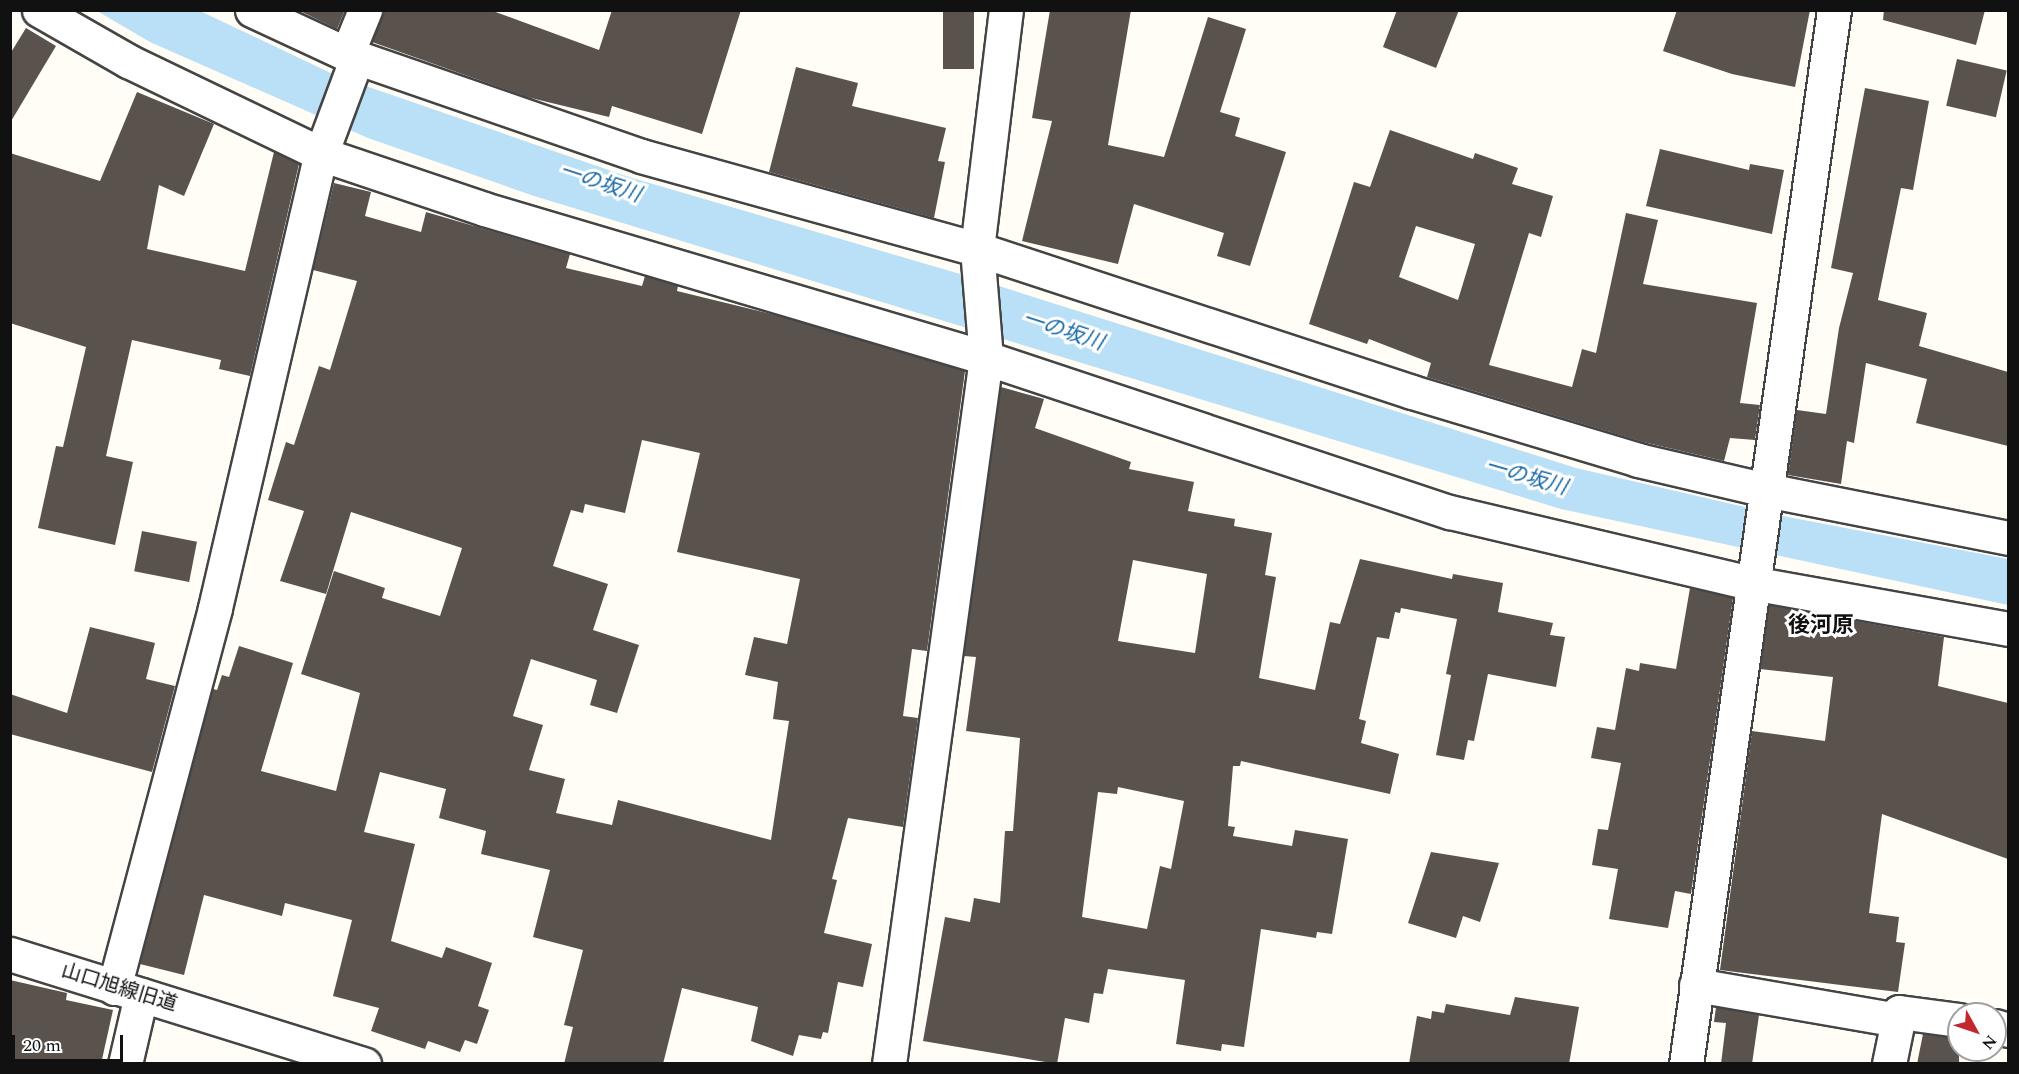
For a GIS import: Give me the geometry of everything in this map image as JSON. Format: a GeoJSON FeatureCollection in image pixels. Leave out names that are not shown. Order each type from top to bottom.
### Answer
{"type":"FeatureCollection","features":[{"type":"Feature","properties":{"kind":"street"},"geometry":{"type":"LineString","coordinates":[[39,10],[128,61],[324,147],[484,209],[986,350],[1450,512],[2008,629]]}},
{"type":"Feature","properties":{"kind":"street"},"geometry":{"type":"LineString","coordinates":[[252,10],[352,61],[641,156],[1764,499],[2008,538]]}},
{"type":"Feature","properties":{"kind":"street"},"geometry":{"type":"LineString","coordinates":[[125,1064],[128,991],[212,618],[324,147],[352,61],[365,10]]}},
{"type":"Feature","properties":{"kind":"street"},"geometry":{"type":"LineString","coordinates":[[889,1064],[986,350],[978,260],[1006,10]]}},
{"type":"Feature","properties":{"kind":"street"},"geometry":{"type":"LineString","coordinates":[[1686,1064],[1696,985],[1720,839],[1753,574],[1834,10]]}},
{"type":"Feature","properties":{"kind":"street","name":"山口旭線旧道"},"geometry":{"type":"LineString","coordinates":[[10,954],[364,1064]]}},
{"type":"Feature","properties":{"kind":"street"},"geometry":{"type":"LineString","coordinates":[[1696,985],[1898,1020]]}},
{"type":"Feature","properties":{"kind":"street"},"geometry":{"type":"LineString","coordinates":[[1889,1064],[1899,1012],[1947,1018]]}},
{"type":"Feature","properties":{"kind":"water","name":"一の坂川"},"geometry":{"type":"Polygon","coordinates":[[[97,11],[200,11],[337,76],[629,177],[967,276],[1576,468],[1788,517],[2008,559],[2008,605],[1561,509],[534,196],[368,138],[150,42],[97,11]]]}},
{"type":"Feature","properties":{"kind":"building"},"geometry":{"type":"Polygon","coordinates":[[[298,10],[345,10],[337,29],[298,10]]]}},
{"type":"Feature","properties":{"kind":"building"},"geometry":{"type":"Polygon","coordinates":[[[383,10],[490,10],[599,50],[612,10],[741,10],[702,134],[612,106],[609,117],[527,97],[372,42],[383,10]]]}},
{"type":"Feature","properties":{"kind":"building"},"geometry":{"type":"Polygon","coordinates":[[[943,10],[974,10],[974,69],[943,69],[943,10]]]}},
{"type":"Feature","properties":{"kind":"building"},"geometry":{"type":"Polygon","coordinates":[[[1050,10],[1131,10],[1108,145],[1164,157],[1208,17],[1246,29],[1220,112],[1240,118],[1235,136],[1286,152],[1250,266],[1217,256],[1224,233],[1134,204],[1118,264],[1022,241],[1052,121],[1032,118],[1050,10]]]}},
{"type":"Feature","properties":{"kind":"building"},"geometry":{"type":"Polygon","coordinates":[[[1397,10],[1459,10],[1436,68],[1383,47],[1397,10]]]}},
{"type":"Feature","properties":{"kind":"building"},"geometry":{"type":"Polygon","coordinates":[[[1677,10],[1810,10],[1795,87],[1732,74],[1663,51],[1677,10]]]}},
{"type":"Feature","properties":{"kind":"building"},"geometry":{"type":"Polygon","coordinates":[[[1884,10],[1985,10],[1976,45],[1883,20],[1884,10]]]}},
{"type":"Feature","properties":{"kind":"building"},"geometry":{"type":"Polygon","coordinates":[[[26,28],[56,46],[10,123],[10,54],[26,28]]]}},
{"type":"Feature","properties":{"kind":"building"},"geometry":{"type":"Polygon","coordinates":[[[1957,59],[2007,70],[1996,117],[1946,106],[1957,59]]]}},
{"type":"Feature","properties":{"kind":"building"},"geometry":{"type":"Polygon","coordinates":[[[796,67],[858,83],[852,106],[946,128],[938,161],[945,162],[934,218],[769,172],[796,67]]]}},
{"type":"Feature","properties":{"kind":"building"},"geometry":{"type":"Polygon","coordinates":[[[1865,88],[1929,101],[1913,190],[1901,188],[1878,300],[1927,313],[1919,346],[2008,372],[2008,446],[1916,423],[1927,379],[1866,363],[1854,443],[1847,441],[1841,484],[1788,475],[1797,410],[1826,414],[1839,328],[1853,273],[1831,268],[1865,88]]]}},
{"type":"Feature","properties":{"kind":"building"},"geometry":{"type":"Polygon","coordinates":[[[137,92],[214,124],[184,196],[159,185],[147,249],[245,271],[274,152],[299,164],[250,376],[219,369],[221,360],[132,340],[106,456],[133,462],[115,545],[38,528],[56,446],[63,447],[86,347],[10,323],[10,153],[100,181],[137,92]]]}},
{"type":"Feature","properties":{"kind":"building"},"geometry":{"type":"Polygon","coordinates":[[[1390,130],[1473,159],[1475,153],[1518,168],[1512,184],[1553,196],[1541,237],[1529,233],[1489,365],[1572,387],[1582,349],[1596,353],[1626,213],[1658,220],[1643,284],[1757,303],[1740,403],[1760,405],[1755,440],[1730,438],[1724,461],[1643,442],[1427,377],[1431,363],[1369,339],[1367,344],[1309,324],[1354,182],[1370,187],[1390,130]],[[1416,226],[1399,277],[1458,300],[1475,244],[1416,226]]]}},
{"type":"Feature","properties":{"kind":"building"},"geometry":{"type":"Polygon","coordinates":[[[1660,149],[1749,170],[1750,164],[1784,170],[1772,234],[1646,206],[1660,149]]]}},
{"type":"Feature","properties":{"kind":"building"},"geometry":{"type":"Polygon","coordinates":[[[334,183],[371,192],[365,216],[421,232],[426,212],[570,254],[566,268],[642,286],[645,276],[678,286],[677,291],[779,316],[965,371],[927,651],[912,649],[903,716],[918,718],[903,827],[848,818],[832,879],[837,880],[824,933],[872,944],[863,987],[838,982],[828,1033],[823,1032],[821,1039],[799,1035],[793,1056],[751,1041],[758,1007],[682,988],[663,1064],[564,1064],[573,1027],[564,1025],[583,950],[533,937],[550,870],[481,854],[486,831],[439,818],[446,789],[380,772],[364,832],[415,844],[391,941],[442,958],[446,947],[492,963],[478,1006],[489,1010],[477,1044],[465,1040],[460,1052],[428,1041],[425,1049],[371,1031],[379,1008],[333,996],[352,920],[285,903],[282,916],[204,895],[184,975],[140,964],[213,689],[217,690],[222,675],[229,677],[239,646],[293,663],[261,771],[336,791],[360,693],[301,674],[334,571],[385,588],[382,598],[440,616],[462,548],[351,512],[326,594],[280,581],[304,511],[268,500],[286,442],[294,445],[319,366],[330,370],[357,281],[313,270],[334,183]],[[642,440],[625,513],[585,504],[583,513],[571,510],[553,566],[608,584],[593,630],[639,645],[617,713],[590,705],[597,680],[531,659],[513,716],[543,725],[529,770],[565,779],[556,813],[612,825],[618,800],[771,840],[789,721],[773,719],[778,682],[745,675],[754,637],[787,644],[800,579],[677,552],[700,453],[642,440]]]}},
{"type":"Feature","properties":{"kind":"building"},"geometry":{"type":"Polygon","coordinates":[[[1001,387],[1044,399],[1035,428],[1131,462],[1129,469],[1194,482],[1188,511],[1235,519],[1234,526],[1272,533],[1265,575],[1276,577],[1259,678],[1315,690],[1330,622],[1340,624],[1360,559],[1452,579],[1453,574],[1503,583],[1498,612],[1553,623],[1550,635],[1565,637],[1556,687],[1488,674],[1474,741],[1468,740],[1464,760],[1436,755],[1451,675],[1446,674],[1457,619],[1401,608],[1400,613],[1395,612],[1389,639],[1377,637],[1359,719],[1366,721],[1361,743],[1399,754],[1390,794],[1241,761],[1240,766],[1233,766],[1228,826],[1235,827],[1233,836],[1292,846],[1295,830],[1348,839],[1332,934],[1317,932],[1316,938],[1261,929],[1244,1047],[1222,1044],[1221,1051],[1176,1044],[1185,980],[1108,969],[1103,994],[1094,993],[1089,1023],[1065,1018],[1057,1064],[923,1041],[945,917],[970,922],[974,898],[1000,903],[1005,831],[1013,831],[1020,738],[966,731],[976,657],[964,656],[1001,387]],[[1133,560],[1118,641],[1195,653],[1207,574],[1133,560]],[[1118,787],[1117,794],[1098,792],[1082,917],[1147,929],[1160,866],[1171,869],[1184,801],[1118,787]]]}},
{"type":"Feature","properties":{"kind":"building"},"geometry":{"type":"Polygon","coordinates":[[[142,531],[197,542],[189,582],[134,571],[142,531]]]}},
{"type":"Feature","properties":{"kind":"building"},"geometry":{"type":"Polygon","coordinates":[[[1690,588],[1733,598],[1691,894],[1675,891],[1668,928],[1609,919],[1618,869],[1592,865],[1598,829],[1608,830],[1621,763],[1591,758],[1597,727],[1615,730],[1626,668],[1639,671],[1640,663],[1676,669],[1690,588]]]}},
{"type":"Feature","properties":{"kind":"building"},"geometry":{"type":"Polygon","coordinates":[[[1769,605],[1944,637],[1938,686],[2008,703],[2008,859],[1882,814],[1869,913],[1899,917],[1896,942],[1905,943],[1898,992],[1720,970],[1752,731],[1825,741],[1833,677],[1760,669],[1769,605]]]}},
{"type":"Feature","properties":{"kind":"building"},"geometry":{"type":"Polygon","coordinates":[[[90,627],[155,643],[146,679],[175,686],[152,772],[10,734],[10,694],[67,713],[90,627]]]}},
{"type":"Feature","properties":{"kind":"building"},"geometry":{"type":"Polygon","coordinates":[[[1431,852],[1499,863],[1480,922],[1463,916],[1456,938],[1408,923],[1431,852]]]}},
{"type":"Feature","properties":{"kind":"building"},"geometry":{"type":"Polygon","coordinates":[[[10,980],[67,993],[66,1000],[113,1010],[101,1064],[10,1064],[10,980]]]}},
{"type":"Feature","properties":{"kind":"building"},"geometry":{"type":"Polygon","coordinates":[[[1515,997],[1579,1007],[1569,1064],[1409,1064],[1417,1016],[1431,1019],[1432,1011],[1444,1013],[1446,1004],[1510,1015],[1515,997]]]}},
{"type":"Feature","properties":{"kind":"building"},"geometry":{"type":"Polygon","coordinates":[[[1716,1007],[1759,1015],[1752,1064],[1721,1064],[1726,1023],[1714,1022],[1716,1007]]]}},
{"type":"Feature","properties":{"kind":"building"},"geometry":{"type":"Polygon","coordinates":[[[1923,1034],[1947,1037],[1947,1062],[1959,1062],[1959,1064],[1917,1064],[1923,1034]]]}},
{"type":"Feature","properties":{"kind":"district","name":"後河原"},"geometry":{"type":"Point","coordinates":[1821,626]}}]}
